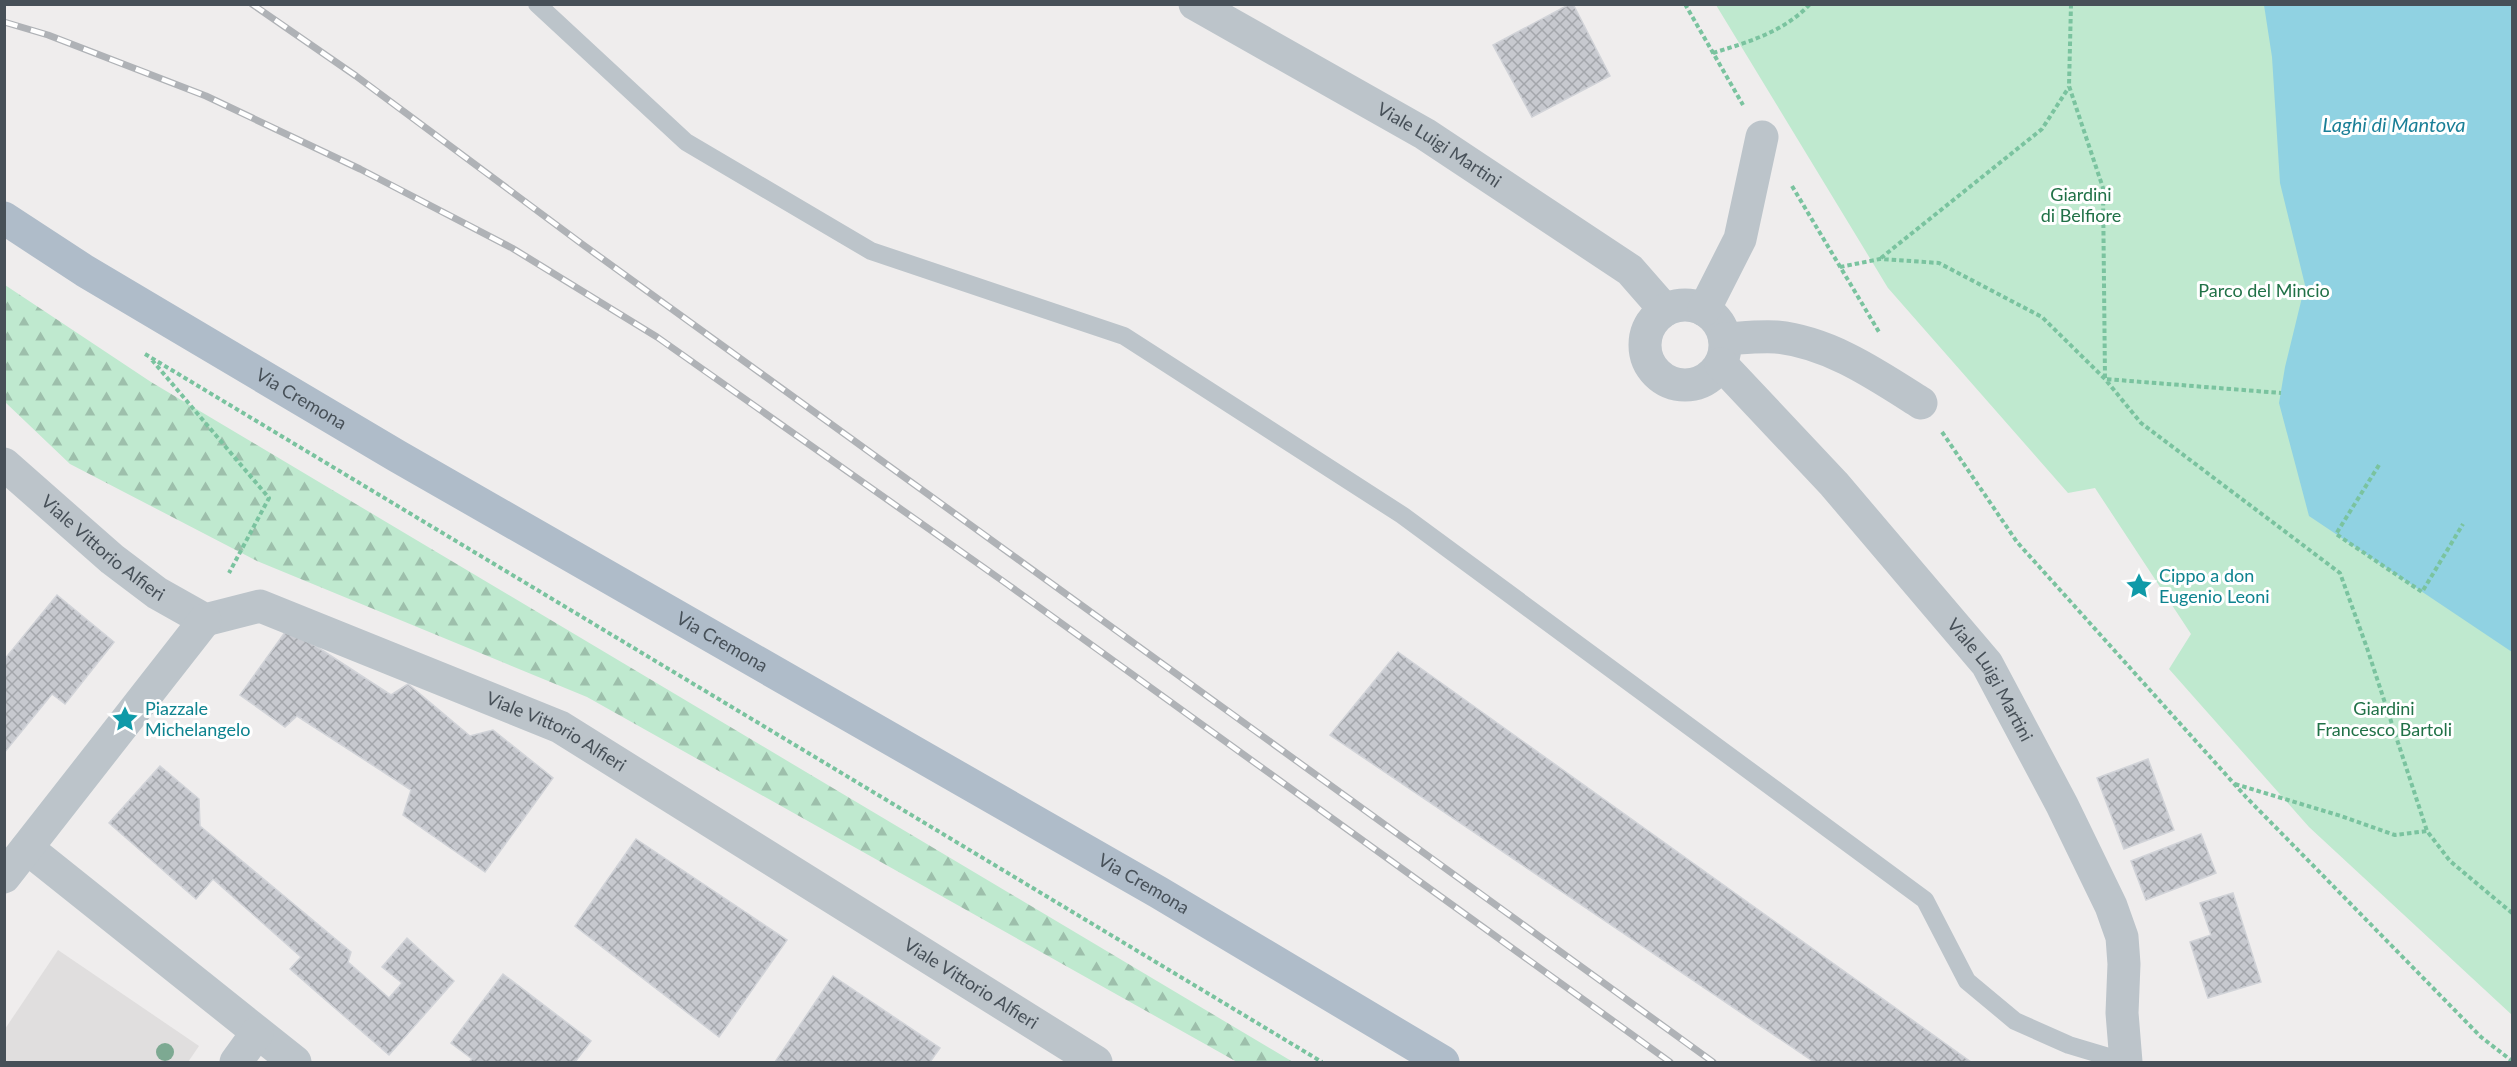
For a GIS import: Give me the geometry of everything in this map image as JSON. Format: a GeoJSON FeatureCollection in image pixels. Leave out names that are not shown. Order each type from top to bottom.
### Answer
{"type":"FeatureCollection","features":[{"type":"Feature","properties":{"kind":"main road","name":"Via Cremona"},"geometry":{"type":"LineString","coordinates":[[4,218],[85,271],[397,456],[1158,892],[1443,1062]]}},
{"type":"Feature","properties":{"kind":"street","name":"Viale Luigi Martini"},"geometry":{"type":"LineString","coordinates":[[1195,4],[1425,134],[1630,270],[1665,310]]}},
{"type":"Feature","properties":{"kind":"street"},"geometry":{"type":"LineString","coordinates":[[1762,137],[1740,239],[1704,310],[1693,305],[1681,305],[1665,310],[1650,324],[1646,335],[1646,355],[1655,372],[1677,385],[1690,386],[1713,375],[1723,351],[1776,337],[1824,348],[1879,377],[1921,403]]}},
{"type":"Feature","properties":{"kind":"street","name":"Viale Luigi Martini"},"geometry":{"type":"LineString","coordinates":[[1704,310],[1714,317],[1723,351],[1987,664],[2062,805],[2111,906],[2122,937],[2124,964],[2122,1014],[2126,1062]]}},
{"type":"Feature","properties":{"kind":"street","name":"Viale Vittorio Alfieri"},"geometry":{"type":"LineString","coordinates":[[4,464],[112,560],[157,593],[205,620],[260,606],[560,727],[1096,1062]]}},
{"type":"Feature","properties":{"kind":"street"},"geometry":{"type":"LineString","coordinates":[[4,877],[205,620]]}},
{"type":"Feature","properties":{"kind":"street"},"geometry":{"type":"LineString","coordinates":[[27,848],[295,1062]]}},
{"type":"Feature","properties":{"kind":"street"},"geometry":{"type":"LineString","coordinates":[[236,1062],[257,1033]]}},
{"type":"Feature","properties":{"kind":"lane"},"geometry":{"type":"LineString","coordinates":[[537,4],[686,141],[861,245],[872,251],[1124,336],[1402,515],[1925,900],[1967,981],[2015,1021],[2069,1045],[2126,1062]]}},
{"type":"Feature","properties":{"kind":"path"},"geometry":{"type":"LineString","coordinates":[[1685,4],[1881,335]]}},
{"type":"Feature","properties":{"kind":"path"},"geometry":{"type":"LineString","coordinates":[[1713,53],[1759,39],[1798,18],[1810,4]]}},
{"type":"Feature","properties":{"kind":"path"},"geometry":{"type":"LineString","coordinates":[[2071,4],[2069,86],[2103,188],[2105,379]]}},
{"type":"Feature","properties":{"kind":"path"},"geometry":{"type":"LineString","coordinates":[[1880,259],[2042,129],[2069,86]]}},
{"type":"Feature","properties":{"kind":"path"},"geometry":{"type":"LineString","coordinates":[[1840,267],[1880,259],[1939,263],[2042,317],[2105,379],[2141,423],[2340,573],[2427,831],[2450,861],[2512,914]]}},
{"type":"Feature","properties":{"kind":"path"},"geometry":{"type":"LineString","coordinates":[[141,352],[1322,1062]]}},
{"type":"Feature","properties":{"kind":"path"},"geometry":{"type":"LineString","coordinates":[[150,358],[269,498],[205,620]]}},
{"type":"Feature","properties":{"kind":"path"},"geometry":{"type":"LineString","coordinates":[[2105,379],[2281,393]]}},
{"type":"Feature","properties":{"kind":"path"},"geometry":{"type":"LineString","coordinates":[[1921,403],[2017,542],[2234,784],[2481,1037],[2512,1061]]}},
{"type":"Feature","properties":{"kind":"path"},"geometry":{"type":"LineString","coordinates":[[2379,465],[2336,534],[2422,592],[2463,524]]}},
{"type":"Feature","properties":{"kind":"path"},"geometry":{"type":"LineString","coordinates":[[2234,784],[2341,816],[2395,835],[2427,831]]}},
{"type":"Feature","properties":{"kind":"shaded area"},"geometry":{"type":"Polygon","coordinates":[[[58,950],[199,1046],[188,1062],[5,1062],[5,1029],[58,950]]]}},
{"type":"Feature","properties":{"kind":"green space","name":"Parco del Mincio"},"geometry":{"type":"Polygon","coordinates":[[[1716,5],[2512,5],[2512,1015],[2309,827],[2169,669],[2191,634],[2095,488],[2068,493],[1888,288],[1716,5]]]}},
{"type":"Feature","properties":{"kind":"green space"},"geometry":{"type":"Polygon","coordinates":[[[5,285],[151,382],[1293,1062],[1237,1062],[587,697],[257,561],[70,464],[5,402],[5,285]]]}},
{"type":"Feature","properties":{"kind":"water","name":"Laghi di Mantova"},"geometry":{"type":"Polygon","coordinates":[[[2264,5],[2512,5],[2512,652],[2309,516],[2279,403],[2285,367],[2305,285],[2280,183],[2272,57],[2264,5]]]}},
{"type":"Feature","properties":{"kind":"building"},"geometry":{"type":"Polygon","coordinates":[[[1573,4],[1610,76],[1532,117],[1493,45],[1573,4]]]}},
{"type":"Feature","properties":{"kind":"building"},"geometry":{"type":"Polygon","coordinates":[[[57,595],[114,642],[65,704],[52,694],[4,753],[4,660],[57,595]]]}},
{"type":"Feature","properties":{"kind":"building"},"geometry":{"type":"Polygon","coordinates":[[[288,628],[391,695],[408,684],[470,736],[493,730],[553,778],[485,872],[403,815],[411,790],[297,716],[285,727],[240,695],[288,628]]]}},
{"type":"Feature","properties":{"kind":"building"},"geometry":{"type":"Polygon","coordinates":[[[1398,652],[1971,1062],[1814,1062],[1330,735],[1398,652]]]}},
{"type":"Feature","properties":{"kind":"building"},"geometry":{"type":"Polygon","coordinates":[[[2148,759],[2174,830],[2124,849],[2097,778],[2148,759]]]}},
{"type":"Feature","properties":{"kind":"building"},"geometry":{"type":"Polygon","coordinates":[[[160,766],[199,799],[200,826],[351,952],[348,962],[389,998],[402,983],[382,967],[407,938],[454,981],[389,1055],[290,969],[301,957],[213,879],[196,899],[109,823],[160,766]]]}},
{"type":"Feature","properties":{"kind":"building"},"geometry":{"type":"Polygon","coordinates":[[[2201,834],[2216,873],[2146,900],[2131,861],[2201,834]]]}},
{"type":"Feature","properties":{"kind":"building"},"geometry":{"type":"Polygon","coordinates":[[[636,839],[787,940],[719,1037],[575,926],[636,839]]]}},
{"type":"Feature","properties":{"kind":"building"},"geometry":{"type":"Polygon","coordinates":[[[2233,893],[2261,982],[2208,998],[2190,942],[2211,935],[2200,903],[2233,893]]]}},
{"type":"Feature","properties":{"kind":"building"},"geometry":{"type":"Polygon","coordinates":[[[503,974],[591,1041],[575,1062],[469,1062],[472,1059],[451,1043],[503,974]]]}},
{"type":"Feature","properties":{"kind":"building"},"geometry":{"type":"Polygon","coordinates":[[[833,976],[940,1048],[930,1062],[775,1062],[833,976]]]}},
{"type":"Feature","properties":{"kind":"railway"},"geometry":{"type":"LineString","coordinates":[[252,4],[356,76],[582,244],[1713,1062]]}},
{"type":"Feature","properties":{"kind":"railway"},"geometry":{"type":"LineString","coordinates":[[4,22],[48,35],[206,96],[360,169],[512,248],[657,337],[1007,584],[1670,1062]]}},
{"type":"Feature","properties":{"kind":"place","name":"Cippo a don Eugenio Leoni"},"geometry":{"type":"Point","coordinates":[2139,586]}},
{"type":"Feature","properties":{"kind":"place","name":"Piazzale Michelangelo"},"geometry":{"type":"Point","coordinates":[125,719]}},
{"type":"Feature","properties":{"kind":"park label","name":"Giardini di Belfiore"},"geometry":{"type":"Point","coordinates":[2081,205]}},
{"type":"Feature","properties":{"kind":"park label","name":"Giardini Francesco Bartoli"},"geometry":{"type":"Point","coordinates":[2384,719]}}]}
